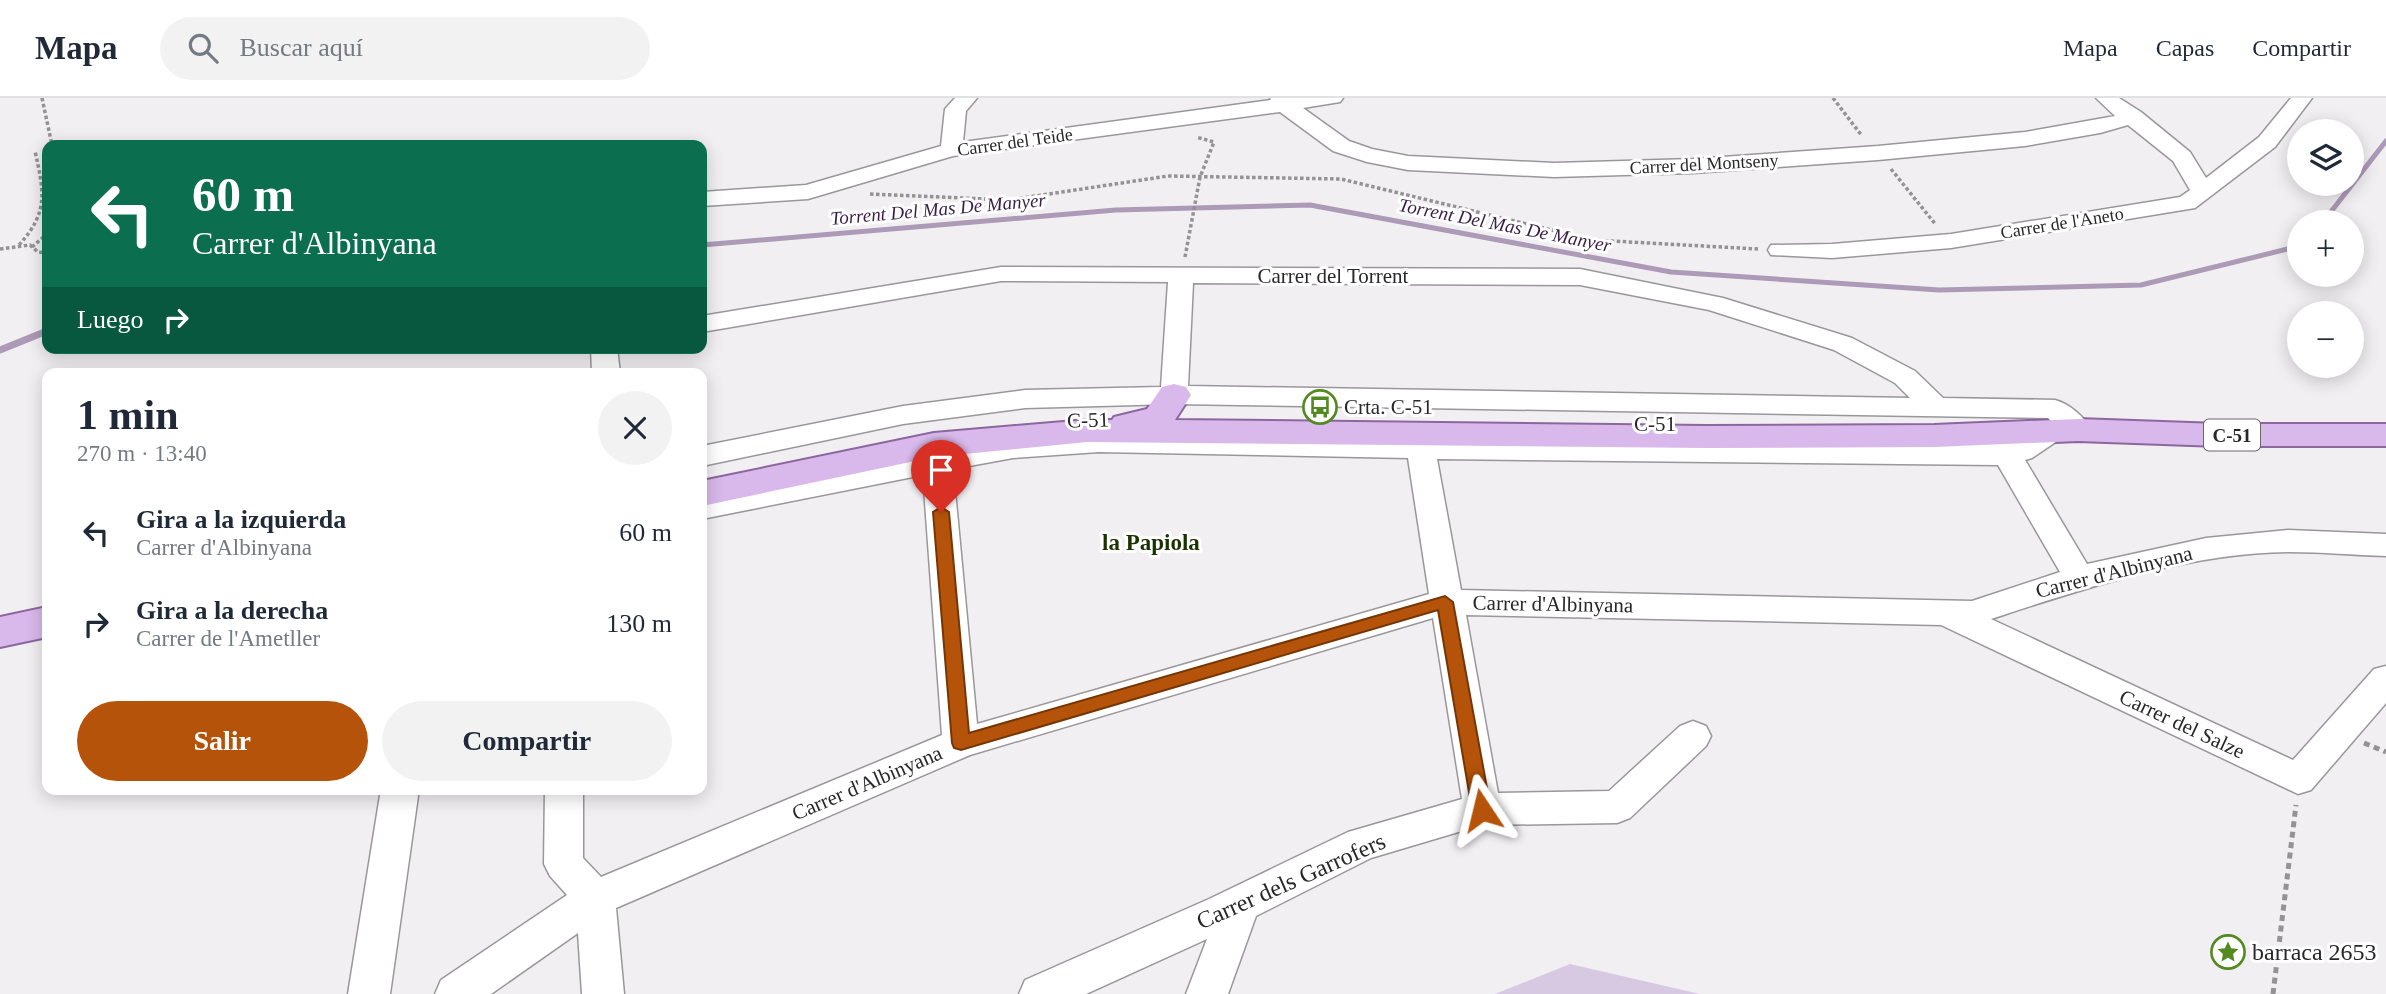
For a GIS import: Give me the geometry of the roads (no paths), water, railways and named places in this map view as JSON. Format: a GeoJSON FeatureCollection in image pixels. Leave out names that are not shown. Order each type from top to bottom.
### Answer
{"type":"FeatureCollection","features":[{"type":"Feature","properties":{"kind":"main road","name":"C-51"},"geometry":{"type":"LineString","coordinates":[[710,479],[930,433],[1166,407],[1415,435],[1440,428],[1591,430],[1624,424],[1843,414],[1935,416],[1984,424],[2062,424],[2219,435],[2386,435]]}},
{"type":"Feature","properties":{"kind":"main road"},"geometry":{"type":"LineString","coordinates":[[947,451],[990,431],[1129,425],[1166,407]]}},
{"type":"Feature","properties":{"kind":"main road"},"geometry":{"type":"LineString","coordinates":[[1843,414],[1884,429],[1972,430],[1998,445]]}},
{"type":"Feature","properties":{"kind":"main road","name":"C-51"},"geometry":{"type":"LineString","coordinates":[[710,479],[947,451],[1087,431],[1720,437],[1998,445],[2062,424]]}},
{"type":"Feature","properties":{"kind":"main road"},"geometry":{"type":"LineString","coordinates":[[0,632],[42,623]]}},
{"type":"Feature","properties":{"kind":"street"},"geometry":{"type":"LineString","coordinates":[[951,150],[956,110],[967,98]]}},
{"type":"Feature","properties":{"kind":"street","name":"Carrer del Teide"},"geometry":{"type":"LineString","coordinates":[[707,199],[824,189],[951,150],[1147,124],[1283,102],[1333,98]]}},
{"type":"Feature","properties":{"kind":"street"},"geometry":{"type":"LineString","coordinates":[[2106,98],[2182,157],[2202,191]]}},
{"type":"Feature","properties":{"kind":"street","name":"Carrer de l'Aneto"},"geometry":{"type":"LineString","coordinates":[[1780,250],[1832,251],[1951,241],[2187,203],[2267,142],[2302,98]]}},
{"type":"Feature","properties":{"kind":"street","name":"Carrer del Montseny"},"geometry":{"type":"LineString","coordinates":[[1283,102],[1341,146],[1367,155],[1408,163],[1554,170],[1693,166],[1878,153],[2025,139],[2100,127],[2133,117]]}},
{"type":"Feature","properties":{"kind":"street","name":"Carrer del Torrent"},"geometry":{"type":"LineString","coordinates":[[707,323],[1001,274],[1580,277],[1714,303],[1843,344],[1905,377],[1935,416]]}},
{"type":"Feature","properties":{"kind":"street"},"geometry":{"type":"LineString","coordinates":[[1181,275],[1166,407],[1843,414]]}},
{"type":"Feature","properties":{"kind":"street"},"geometry":{"type":"LineString","coordinates":[[1415,435],[1482,810]]}},
{"type":"Feature","properties":{"kind":"street"},"geometry":{"type":"LineString","coordinates":[[1998,445],[2079,578]]}},
{"type":"Feature","properties":{"kind":"street"},"geometry":{"type":"LineString","coordinates":[[707,507],[877,472],[947,451],[961,743]]}},
{"type":"Feature","properties":{"kind":"street"},"geometry":{"type":"LineString","coordinates":[[840,464],[877,472]]}},
{"type":"Feature","properties":{"kind":"street","name":"Carrer d'Albinyana"},"geometry":{"type":"LineString","coordinates":[[456,994],[595,898],[961,743],[1445,602],[1972,613],[2079,578],[2206,549],[2288,541],[2386,545]]}},
{"type":"Feature","properties":{"kind":"street","name":"Carrer del Salze"},"geometry":{"type":"LineString","coordinates":[[1945,611],[2298,779],[2386,679]]}},
{"type":"Feature","properties":{"kind":"street","name":"Carrer dels Garrofers"},"geometry":{"type":"LineString","coordinates":[[1040,994],[1362,844],[1482,810],[1617,807],[1693,736]]}},
{"type":"Feature","properties":{"kind":"street"},"geometry":{"type":"LineString","coordinates":[[369,994],[399,795]]}},
{"type":"Feature","properties":{"kind":"street"},"geometry":{"type":"LineString","coordinates":[[564,795],[564,864],[595,898],[603,994]]}},
{"type":"Feature","properties":{"kind":"street"},"geometry":{"type":"LineString","coordinates":[[1207,994],[1240,903]]}},
{"type":"Feature","properties":{"kind":"waterway","name":"Torrent Del Mas De Manyer"},"geometry":{"type":"LineString","coordinates":[[2332,210],[2386,141]]}},
{"type":"Feature","properties":{"kind":"waterway","name":"Torrent Del Mas De Manyer"},"geometry":{"type":"LineString","coordinates":[[707,245],[1116,210],[1310,205],[1671,272],[1939,290],[2141,285],[2287,249]]}},
{"type":"Feature","properties":{"kind":"waterway","name":"Torrent Del Mas De Manyer"},"geometry":{"type":"LineString","coordinates":[[0,350],[42,333]]}},
{"type":"Feature","properties":{"kind":"place","name":"Crta. C-51"},"geometry":{"type":"Point","coordinates":[1320,407]}},
{"type":"Feature","properties":{"kind":"place","name":"barraca 2653"},"geometry":{"type":"Point","coordinates":[2228,952]}},
{"type":"Feature","properties":{"kind":"district","name":"la Papiola"},"geometry":{"type":"Point","coordinates":[1151,542]}}]}
